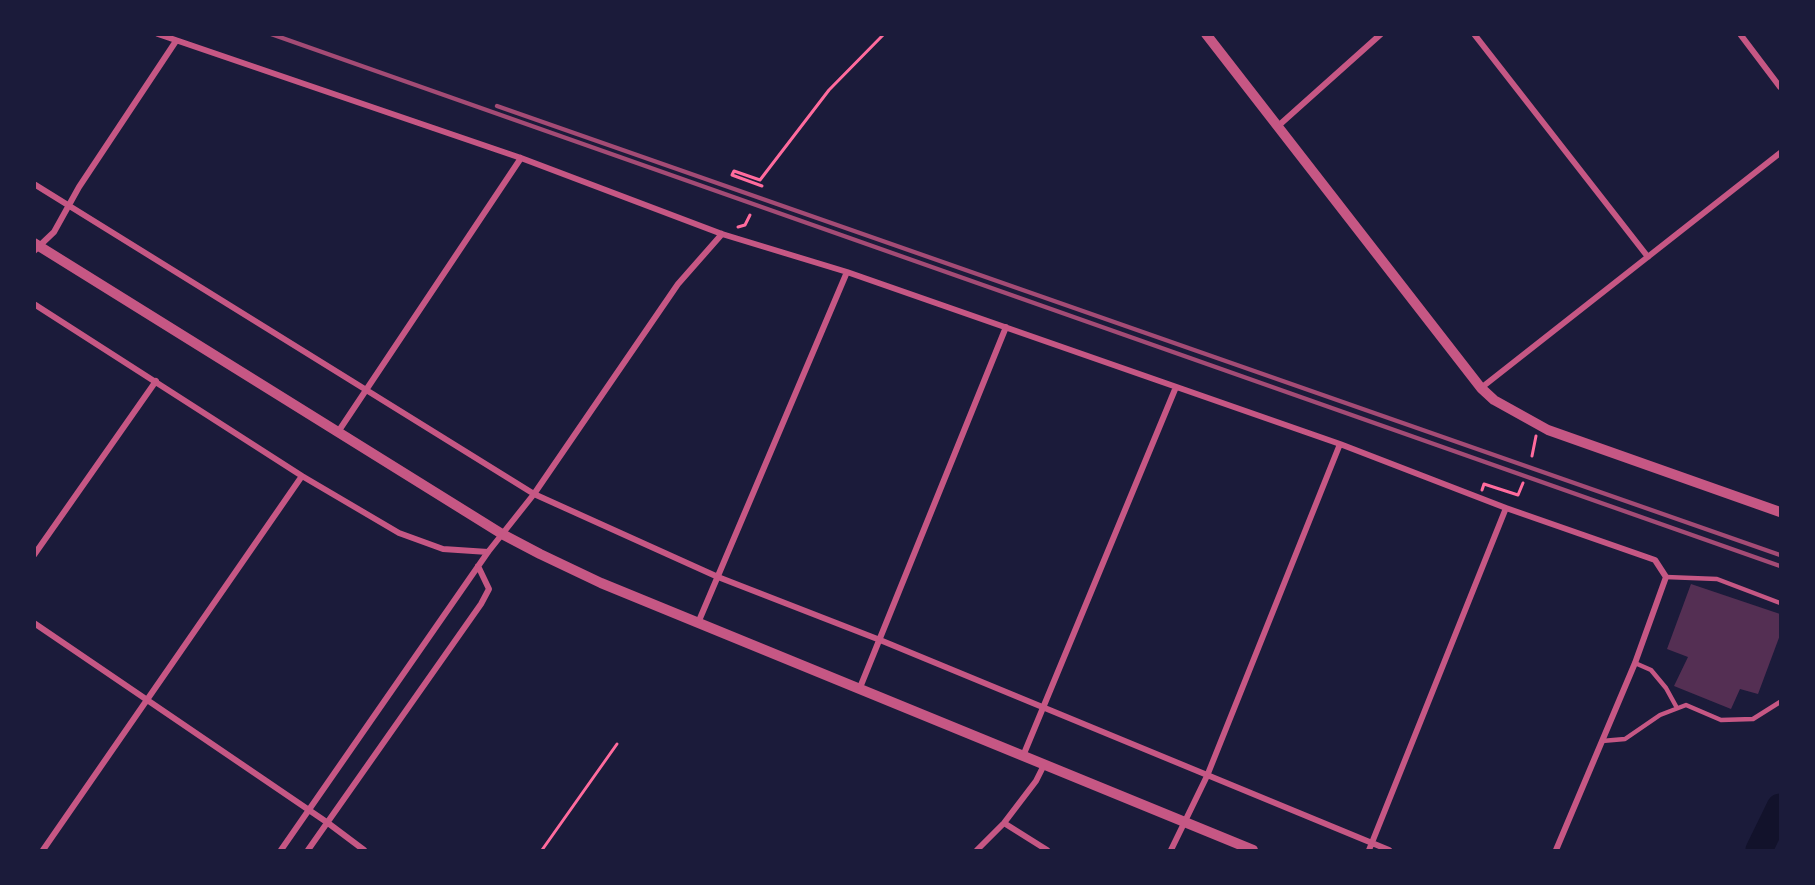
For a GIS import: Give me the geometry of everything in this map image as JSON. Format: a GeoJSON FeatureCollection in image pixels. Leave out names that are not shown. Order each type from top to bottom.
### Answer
{"type":"FeatureCollection","features":[{"type":"Feature","properties":{"kind":"street"},"geometry":{"type":"LineString","coordinates":[[158,34],[521,158],[722,234],[847,272],[1340,444],[1479,498],[1655,561],[1663,569],[1666,577],[1635,663],[1556,850]]}},
{"type":"Feature","properties":{"kind":"street"},"geometry":{"type":"LineString","coordinates":[[1206,34],[1481,388],[1494,400],[1539,426],[1780,512]]}},
{"type":"Feature","properties":{"kind":"street"},"geometry":{"type":"LineString","coordinates":[[1277,127],[1381,34]]}},
{"type":"Feature","properties":{"kind":"street"},"geometry":{"type":"LineString","coordinates":[[1474,34],[1648,257]]}},
{"type":"Feature","properties":{"kind":"street"},"geometry":{"type":"LineString","coordinates":[[1740,34],[1780,87]]}},
{"type":"Feature","properties":{"kind":"street"},"geometry":{"type":"LineString","coordinates":[[176,41],[69,204],[54,232],[36,246],[502,534],[569,569],[1253,850]]}},
{"type":"Feature","properties":{"kind":"street"},"geometry":{"type":"LineString","coordinates":[[1481,388],[1780,153]]}},
{"type":"Feature","properties":{"kind":"street"},"geometry":{"type":"LineString","coordinates":[[338,432],[521,158]]}},
{"type":"Feature","properties":{"kind":"street"},"geometry":{"type":"LineString","coordinates":[[34,184],[534,494],[718,577],[879,640],[1207,776],[1370,847],[1389,850]]}},
{"type":"Feature","properties":{"kind":"street"},"geometry":{"type":"LineString","coordinates":[[281,850],[478,566],[534,494],[678,284],[722,234]]}},
{"type":"Feature","properties":{"kind":"street"},"geometry":{"type":"LineString","coordinates":[[698,623],[847,272]]}},
{"type":"Feature","properties":{"kind":"street"},"geometry":{"type":"LineString","coordinates":[[34,304],[302,476],[399,533],[422,543],[467,552],[488,552]]}},
{"type":"Feature","properties":{"kind":"street"},"geometry":{"type":"LineString","coordinates":[[859,690],[1006,327]]}},
{"type":"Feature","properties":{"kind":"street"},"geometry":{"type":"LineString","coordinates":[[34,555],[156,381]]}},
{"type":"Feature","properties":{"kind":"street"},"geometry":{"type":"LineString","coordinates":[[1023,756],[1176,387]]}},
{"type":"Feature","properties":{"kind":"street"},"geometry":{"type":"LineString","coordinates":[[1171,850],[1207,776],[1340,444]]}},
{"type":"Feature","properties":{"kind":"street"},"geometry":{"type":"LineString","coordinates":[[43,850],[302,476]]}},
{"type":"Feature","properties":{"kind":"street"},"geometry":{"type":"LineString","coordinates":[[1370,847],[1506,508]]}},
{"type":"Feature","properties":{"kind":"street"},"geometry":{"type":"LineString","coordinates":[[308,850],[481,604],[489,589],[478,566]]}},
{"type":"Feature","properties":{"kind":"street"},"geometry":{"type":"LineString","coordinates":[[34,623],[328,823],[364,850]]}},
{"type":"Feature","properties":{"kind":"street"},"geometry":{"type":"LineString","coordinates":[[977,850],[1004,823],[1036,782],[1044,765]]}},
{"type":"Feature","properties":{"kind":"street"},"geometry":{"type":"LineString","coordinates":[[1004,823],[1047,850]]}},
{"type":"Feature","properties":{"kind":"lane"},"geometry":{"type":"LineString","coordinates":[[1666,577],[1717,579],[1780,603]]}},
{"type":"Feature","properties":{"kind":"lane"},"geometry":{"type":"LineString","coordinates":[[1635,663],[1651,670],[1666,688],[1677,708]]}},
{"type":"Feature","properties":{"kind":"lane"},"geometry":{"type":"LineString","coordinates":[[1602,741],[1625,739],[1660,715],[1686,705],[1721,720],[1753,719],[1780,702]]}},
{"type":"Feature","properties":{"kind":"path"},"geometry":{"type":"LineString","coordinates":[[762,186],[732,175],[734,171],[760,180],[829,90],[884,34]]}},
{"type":"Feature","properties":{"kind":"path"},"geometry":{"type":"LineString","coordinates":[[1532,456],[1539,426]]}},
{"type":"Feature","properties":{"kind":"path"},"geometry":{"type":"LineString","coordinates":[[1479,498],[1484,484],[1518,495],[1523,483]]}},
{"type":"Feature","properties":{"kind":"path"},"geometry":{"type":"LineString","coordinates":[[542,850],[617,744]]}},
{"type":"Feature","properties":{"kind":"building"},"geometry":{"type":"Polygon","coordinates":[[[1691,584],[1780,614],[1780,635],[1758,694],[1740,689],[1731,709],[1674,686],[1688,657],[1667,649],[1691,584]]]}},
{"type":"Feature","properties":{"kind":"waterway"},"geometry":{"type":"LineString","coordinates":[[1759,850],[1780,807]]}},
{"type":"Feature","properties":{"kind":"railway"},"geometry":{"type":"LineString","coordinates":[[271,34],[1780,566]]}},
{"type":"Feature","properties":{"kind":"railway"},"geometry":{"type":"LineString","coordinates":[[497,106],[1780,555]]}}]}
